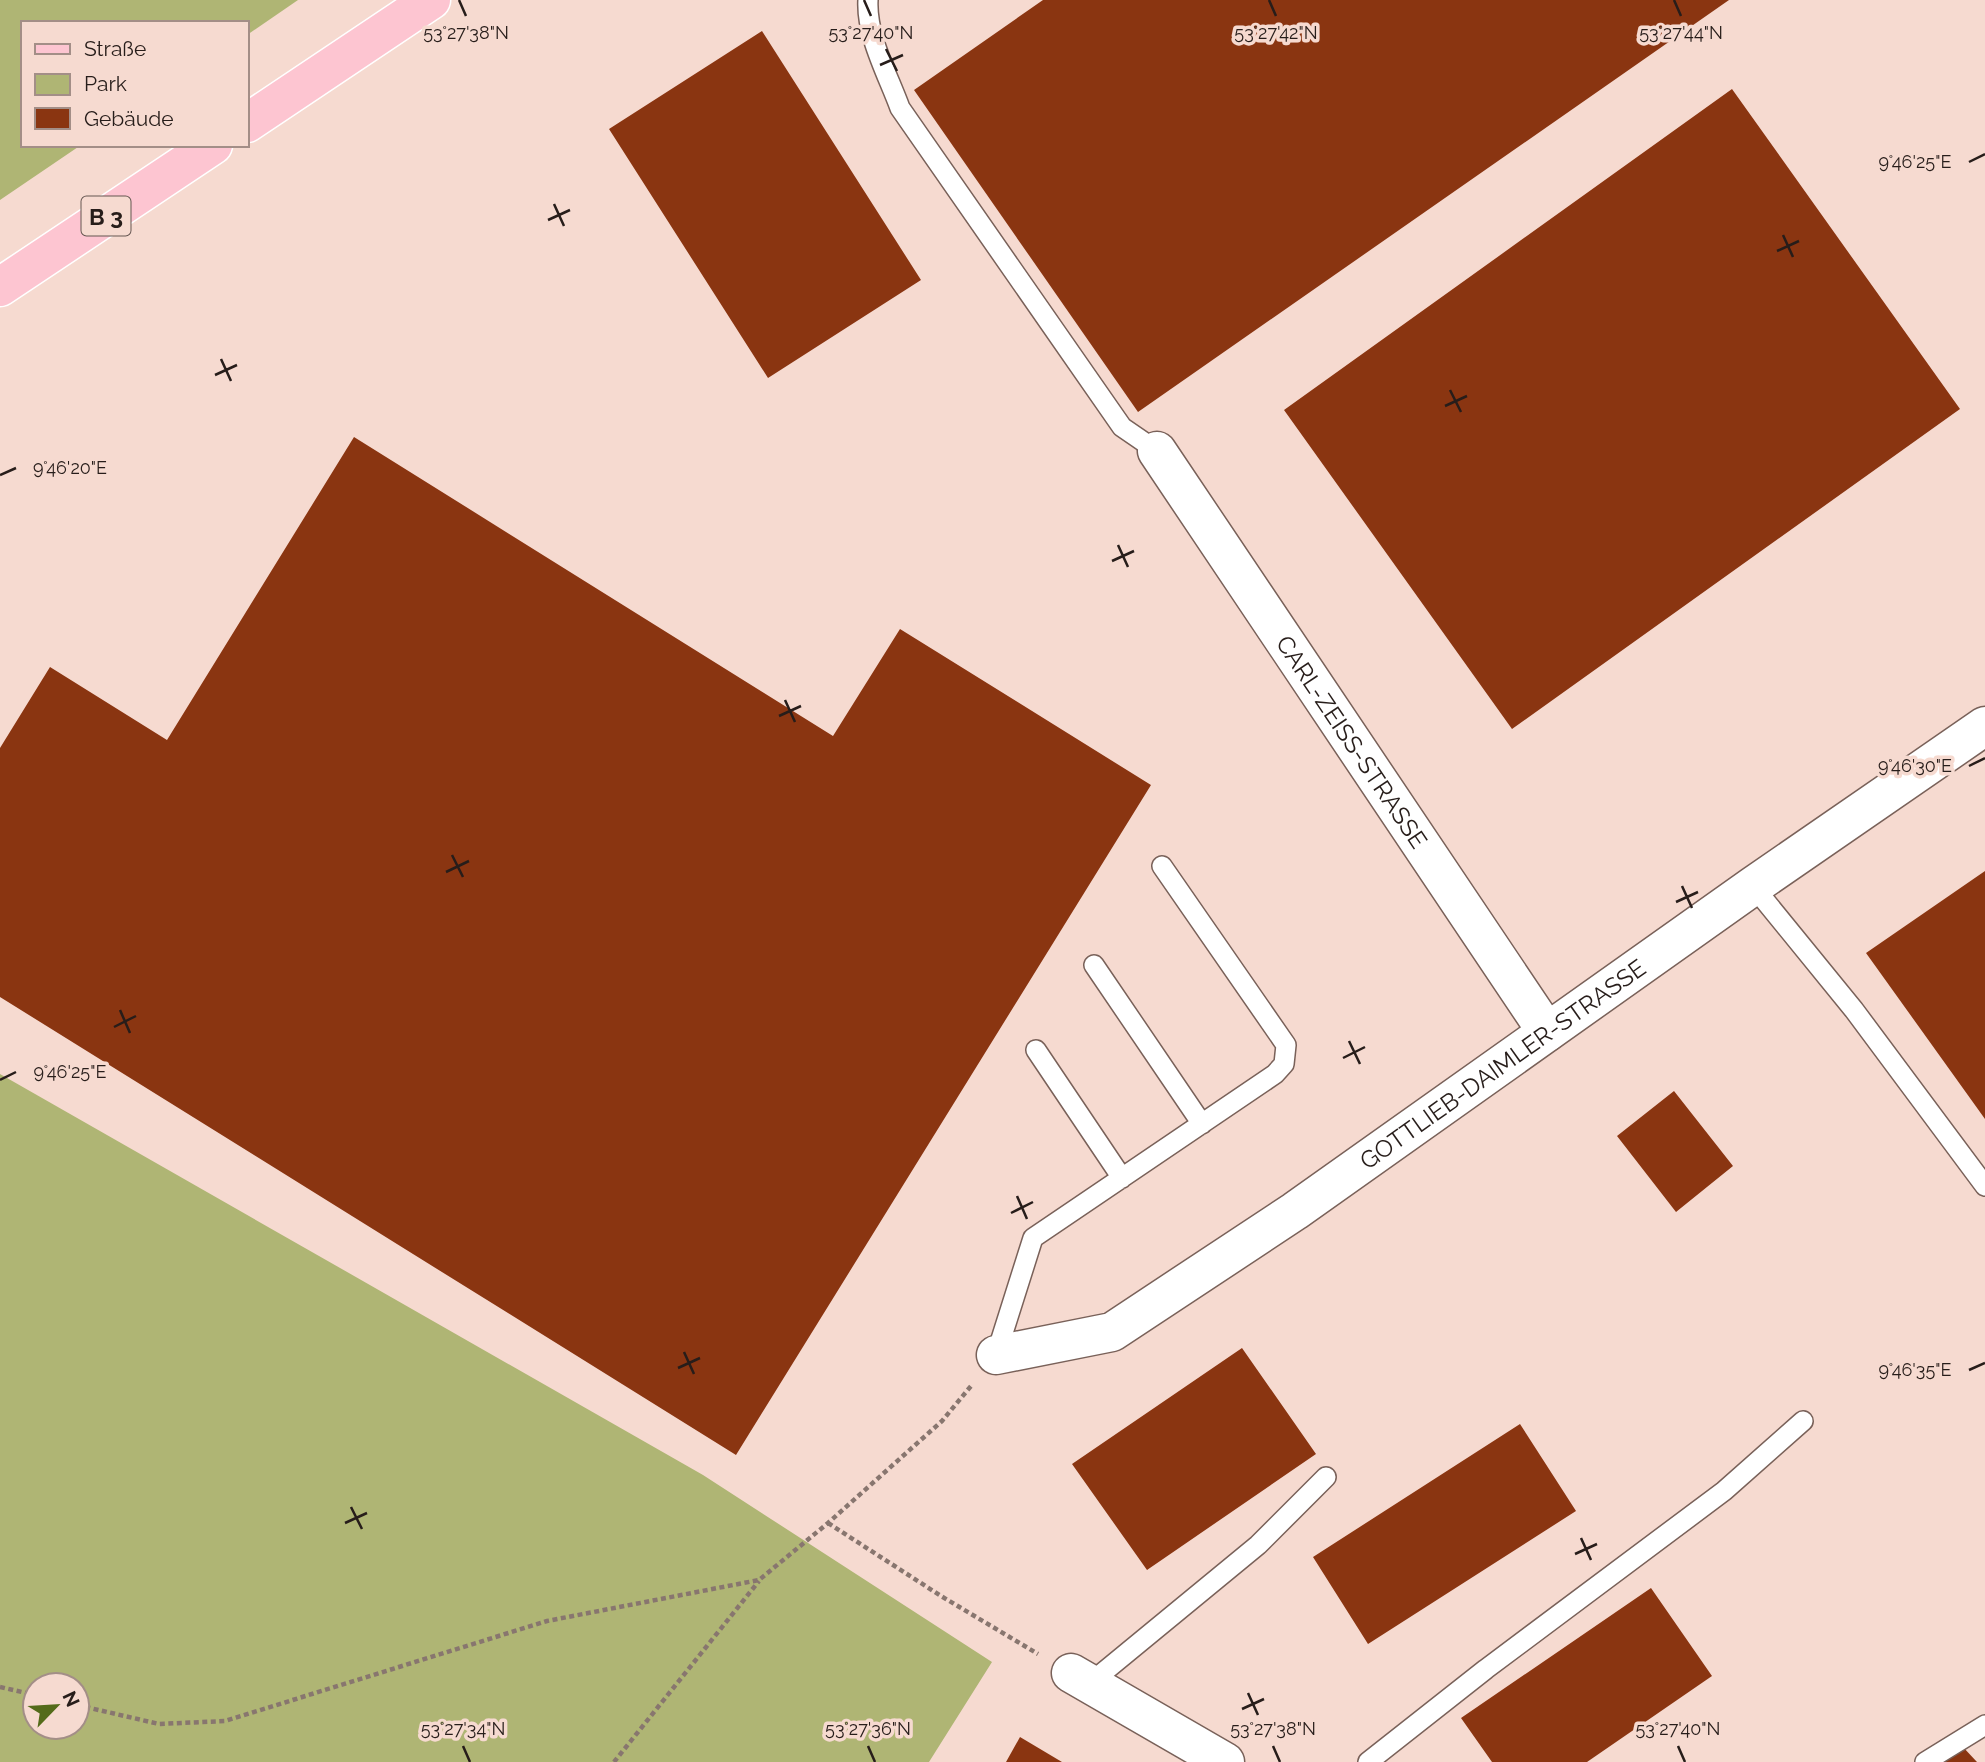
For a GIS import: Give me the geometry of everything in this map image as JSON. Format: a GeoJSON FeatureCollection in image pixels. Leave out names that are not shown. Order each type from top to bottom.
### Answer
{"type":"FeatureCollection","features":[{"type":"Feature","properties":{"kind":"main road"},"geometry":{"type":"LineString","coordinates":[[248,122],[431,0]]}},
{"type":"Feature","properties":{"kind":"main road","name":"B 3"},"geometry":{"type":"LineString","coordinates":[[0,287],[210,147]]}},
{"type":"Feature","properties":{"kind":"street","name":"CARL-ZEISS-STRASSE"},"geometry":{"type":"LineString","coordinates":[[1157,451],[1546,1032]]}},
{"type":"Feature","properties":{"kind":"street","name":"GOTTLIEB-DAIMLER-STRASSE"},"geometry":{"type":"LineString","coordinates":[[996,1355],[1112,1332],[1295,1211],[1546,1032],[1985,726]]}},
{"type":"Feature","properties":{"kind":"street"},"geometry":{"type":"LineString","coordinates":[[1080,1678],[1226,1762]]}},
{"type":"Feature","properties":{"kind":"lane"},"geometry":{"type":"LineString","coordinates":[[868,0],[867,13],[900,108],[1122,427],[1157,451]]}},
{"type":"Feature","properties":{"kind":"lane"},"geometry":{"type":"LineString","coordinates":[[996,1355],[1033,1238],[1275,1074],[1284,1064],[1286,1045],[1162,866]]}},
{"type":"Feature","properties":{"kind":"lane"},"geometry":{"type":"LineString","coordinates":[[1754,886],[1854,1010],[1985,1186]]}},
{"type":"Feature","properties":{"kind":"lane"},"geometry":{"type":"LineString","coordinates":[[1094,965],[1202,1124]]}},
{"type":"Feature","properties":{"kind":"lane"},"geometry":{"type":"LineString","coordinates":[[1036,1050],[1122,1178]]}},
{"type":"Feature","properties":{"kind":"lane"},"geometry":{"type":"LineString","coordinates":[[1368,1762],[1486,1669],[1724,1492],[1802,1421]]}},
{"type":"Feature","properties":{"kind":"lane"},"geometry":{"type":"LineString","coordinates":[[1080,1678],[1258,1545],[1326,1478]]}},
{"type":"Feature","properties":{"kind":"lane"},"geometry":{"type":"LineString","coordinates":[[1925,1762],[1985,1725]]}},
{"type":"Feature","properties":{"kind":"path"},"geometry":{"type":"LineString","coordinates":[[614,1762],[759,1580],[828,1523],[942,1421],[996,1355]]}},
{"type":"Feature","properties":{"kind":"path"},"geometry":{"type":"LineString","coordinates":[[828,1523],[941,1596],[1080,1678]]}},
{"type":"Feature","properties":{"kind":"path"},"geometry":{"type":"LineString","coordinates":[[91,1708],[159,1724],[225,1721],[547,1621],[759,1580]]}},
{"type":"Feature","properties":{"kind":"path"},"geometry":{"type":"LineString","coordinates":[[0,1687],[21,1692]]}},
{"type":"Feature","properties":{"kind":"green space"},"geometry":{"type":"Polygon","coordinates":[[[0,0],[298,0],[248,34],[248,21],[21,21],[21,147],[78,147],[0,200],[0,0]]]}},
{"type":"Feature","properties":{"kind":"green space"},"geometry":{"type":"Polygon","coordinates":[[[0,1074],[703,1475],[992,1662],[929,1762],[0,1762],[0,1074]]]}},
{"type":"Feature","properties":{"kind":"building"},"geometry":{"type":"Polygon","coordinates":[[[1043,0],[1729,0],[1138,412],[914,90],[1043,0]]]}},
{"type":"Feature","properties":{"kind":"building"},"geometry":{"type":"Polygon","coordinates":[[[762,31],[921,280],[768,378],[609,129],[762,31]]]}},
{"type":"Feature","properties":{"kind":"building"},"geometry":{"type":"Polygon","coordinates":[[[1732,89],[1960,409],[1512,729],[1284,410],[1732,89]]]}},
{"type":"Feature","properties":{"kind":"building"},"geometry":{"type":"Polygon","coordinates":[[[354,437],[833,736],[900,629],[1151,785],[736,1455],[0,997],[0,748],[50,667],[167,740],[354,437]]]}},
{"type":"Feature","properties":{"kind":"building"},"geometry":{"type":"Polygon","coordinates":[[[1985,871],[1985,1119],[1866,953],[1985,871]]]}},
{"type":"Feature","properties":{"kind":"building"},"geometry":{"type":"Polygon","coordinates":[[[1674,1091],[1733,1166],[1676,1212],[1617,1136],[1674,1091]]]}},
{"type":"Feature","properties":{"kind":"building"},"geometry":{"type":"Polygon","coordinates":[[[1242,1348],[1316,1454],[1147,1570],[1072,1464],[1242,1348]]]}},
{"type":"Feature","properties":{"kind":"building"},"geometry":{"type":"Polygon","coordinates":[[[1520,1424],[1576,1511],[1368,1644],[1313,1557],[1520,1424]]]}},
{"type":"Feature","properties":{"kind":"building"},"geometry":{"type":"Polygon","coordinates":[[[1651,1588],[1712,1676],[1587,1762],[1492,1762],[1461,1718],[1651,1588]]]}},
{"type":"Feature","properties":{"kind":"building"},"geometry":{"type":"Polygon","coordinates":[[[1020,1737],[1062,1762],[1006,1762],[1020,1737]]]}},
{"type":"Feature","properties":{"kind":"building"},"geometry":{"type":"Polygon","coordinates":[[[1962,1746],[1977,1762],[1938,1762],[1962,1746]]]}}]}
